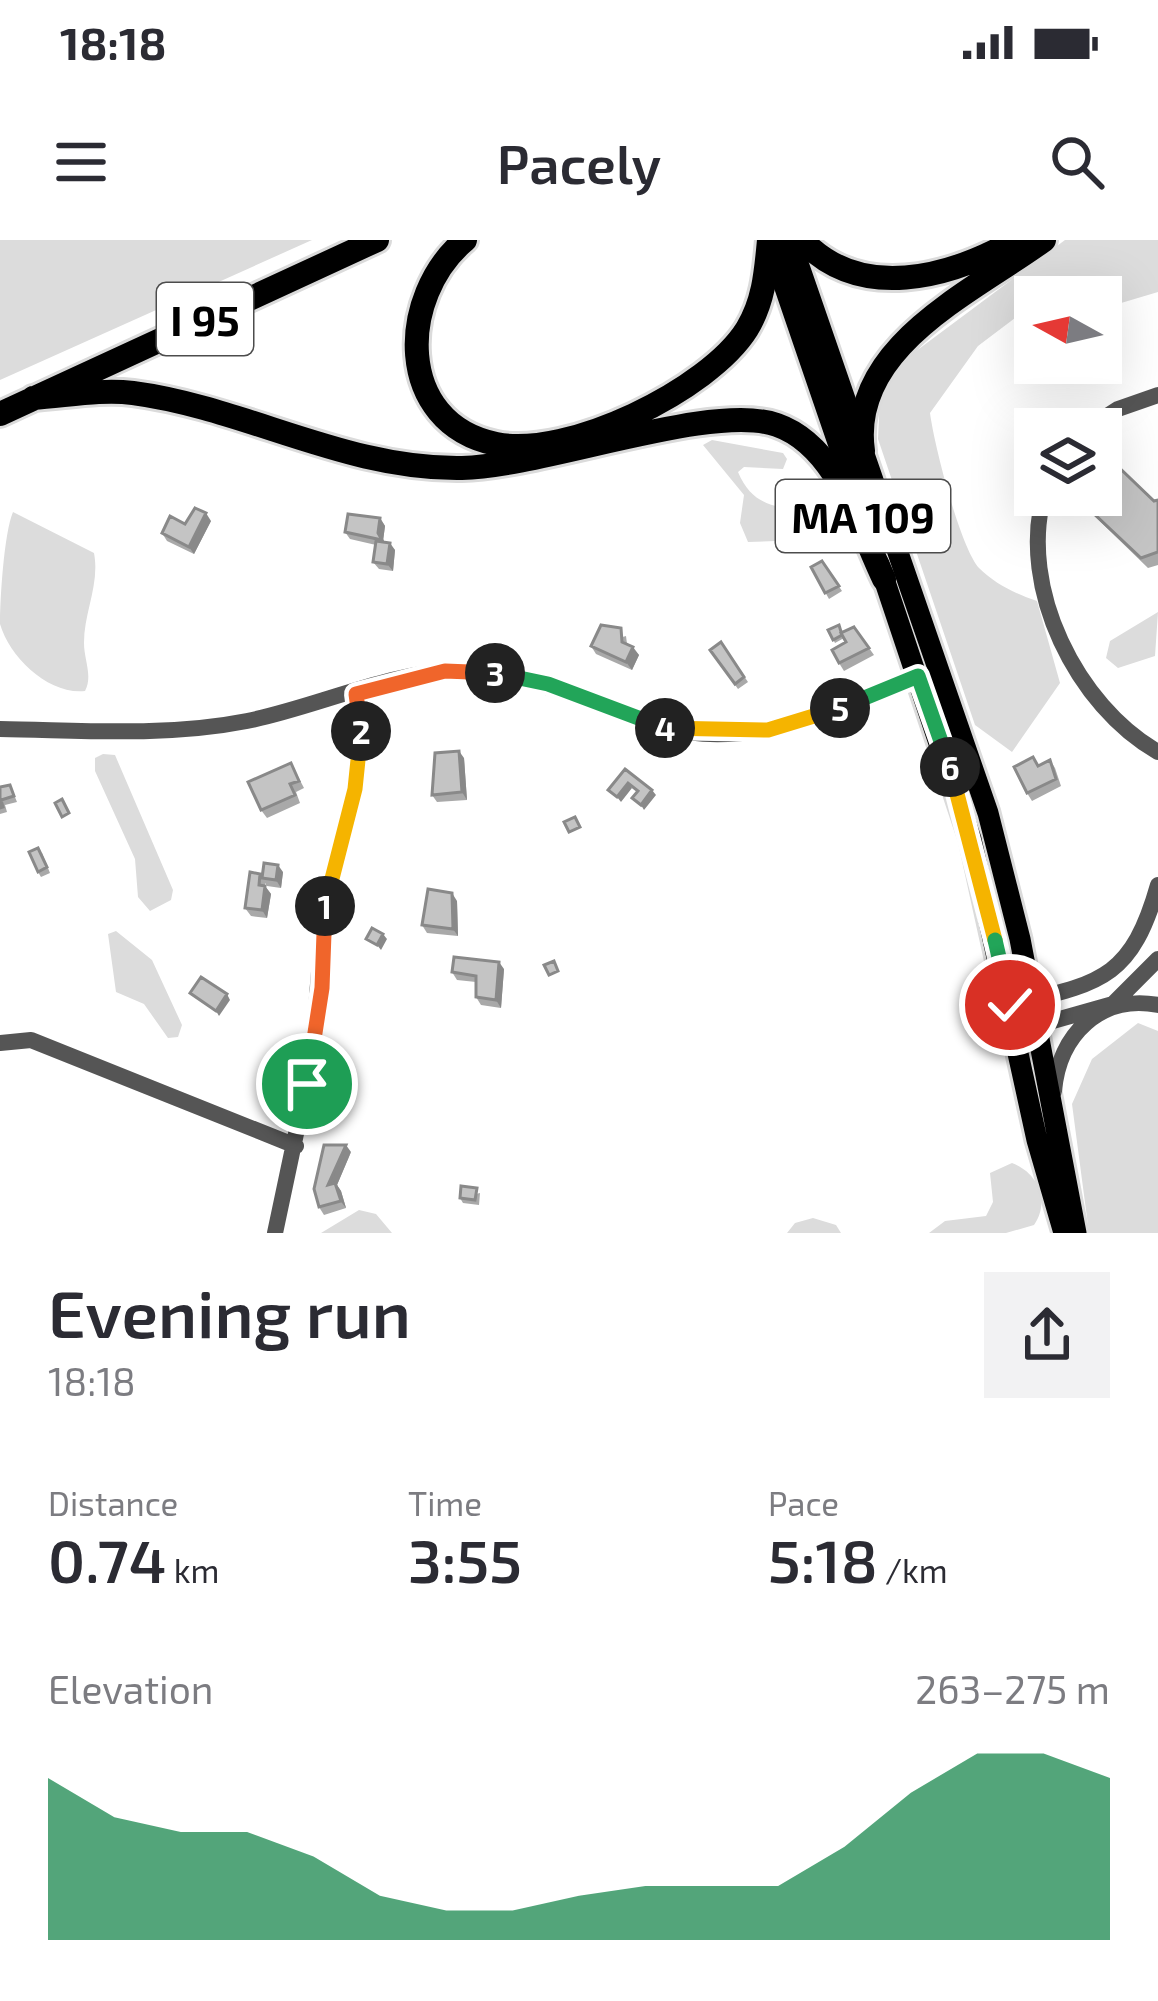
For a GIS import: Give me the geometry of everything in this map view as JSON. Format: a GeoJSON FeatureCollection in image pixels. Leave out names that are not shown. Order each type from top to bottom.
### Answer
{"type":"FeatureCollection","features":[{"type":"Feature","properties":{"kind":"highway","name":"I 95"},"geometry":{"type":"LineString","coordinates":[[0,414],[377,240]]}},
{"type":"Feature","properties":{"kind":"highway"},"geometry":{"type":"LineString","coordinates":[[465,240],[442,264],[421,303],[415,336],[418,369],[429,395],[458,427],[485,441],[516,446],[558,440],[633,414],[717,362],[755,313],[768,240]]}},
{"type":"Feature","properties":{"kind":"highway"},"geometry":{"type":"LineString","coordinates":[[802,240],[844,271],[883,279],[951,268],[1016,240]]}},
{"type":"Feature","properties":{"kind":"highway"},"geometry":{"type":"LineString","coordinates":[[863,451],[865,404],[886,359],[1044,240]]}},
{"type":"Feature","properties":{"kind":"highway"},"geometry":{"type":"LineString","coordinates":[[33,398],[140,394],[371,460],[433,467],[519,463],[718,421],[757,420],[794,433],[818,453],[884,579]]}},
{"type":"Feature","properties":{"kind":"main road","name":"MA 109"},"geometry":{"type":"LineString","coordinates":[[768,240],[965,816],[1021,1002]]}},
{"type":"Feature","properties":{"kind":"main road","name":"MA 109"},"geometry":{"type":"LineString","coordinates":[[790,240],[988,813],[1021,1002],[1054,1119],[1076,1233]]}},
{"type":"Feature","properties":{"kind":"main road","name":"MA 109"},"geometry":{"type":"LineString","coordinates":[[1027,1029],[1041,1159],[1064,1233]]}},
{"type":"Feature","properties":{"kind":"street"},"geometry":{"type":"LineString","coordinates":[[1121,408],[1158,395]]}},
{"type":"Feature","properties":{"kind":"street"},"geometry":{"type":"LineString","coordinates":[[1039,516],[1039,559],[1072,660],[1105,712],[1158,752]]}},
{"type":"Feature","properties":{"kind":"street"},"geometry":{"type":"LineString","coordinates":[[0,729],[227,725],[445,671],[507,674],[670,730],[745,732],[804,722],[918,676]]}},
{"type":"Feature","properties":{"kind":"street"},"geometry":{"type":"LineString","coordinates":[[275,1233],[296,1146],[322,988],[325,898],[358,770],[361,724],[356,694]]}},
{"type":"Feature","properties":{"kind":"street"},"geometry":{"type":"LineString","coordinates":[[1021,1002],[1086,986],[1127,961],[1144,933],[1158,885]]}},
{"type":"Feature","properties":{"kind":"street"},"geometry":{"type":"LineString","coordinates":[[1127,961],[1156,968]]}},
{"type":"Feature","properties":{"kind":"street"},"geometry":{"type":"LineString","coordinates":[[1054,1119],[1061,1057],[1078,1030],[1156,968]]}},
{"type":"Feature","properties":{"kind":"street"},"geometry":{"type":"LineString","coordinates":[[1027,1029],[1103,1010],[1158,1006]]}},
{"type":"Feature","properties":{"kind":"street"},"geometry":{"type":"LineString","coordinates":[[0,1042],[31,1040],[296,1146]]}},
{"type":"Feature","properties":{"kind":"shaded area"},"geometry":{"type":"Polygon","coordinates":[[[0,240],[312,240],[0,380],[0,240]]]}},
{"type":"Feature","properties":{"kind":"shaded area"},"geometry":{"type":"Polygon","coordinates":[[[1065,240],[1158,240],[1158,292],[1122,303],[1122,276],[1017,276],[1065,240]]]}},
{"type":"Feature","properties":{"kind":"shaded area"},"geometry":{"type":"Polygon","coordinates":[[[1014,278],[1014,319],[978,346],[930,413],[949,494],[972,557],[992,579],[1037,601],[1060,683],[1012,752],[975,725],[878,439],[880,396],[900,363],[1014,278]]]}},
{"type":"Feature","properties":{"kind":"shaded area"},"geometry":{"type":"Polygon","coordinates":[[[712,440],[783,453],[787,459],[783,469],[744,467],[738,472],[747,488],[771,505],[810,512],[833,524],[804,540],[748,542],[740,523],[744,495],[703,445],[712,440]]]}},
{"type":"Feature","properties":{"kind":"shaded area"},"geometry":{"type":"Polygon","coordinates":[[[13,512],[94,553],[85,632],[85,691],[45,681],[5,637],[0,624],[2,584],[13,512]]]}},
{"type":"Feature","properties":{"kind":"shaded area"},"geometry":{"type":"Polygon","coordinates":[[[1158,612],[1155,656],[1118,668],[1106,658],[1110,641],[1158,612]]]}},
{"type":"Feature","properties":{"kind":"shaded area"},"geometry":{"type":"Polygon","coordinates":[[[115,755],[173,890],[171,900],[150,911],[138,897],[135,859],[95,771],[95,758],[115,755]]]}},
{"type":"Feature","properties":{"kind":"shaded area"},"geometry":{"type":"Polygon","coordinates":[[[116,931],[152,960],[182,1025],[178,1037],[168,1038],[144,1004],[116,992],[108,934],[116,931]]]}},
{"type":"Feature","properties":{"kind":"shaded area"},"geometry":{"type":"Polygon","coordinates":[[[1138,1023],[1158,1031],[1158,1233],[1089,1233],[1072,1104],[1092,1059],[1138,1023]]]}},
{"type":"Feature","properties":{"kind":"shaded area"},"geometry":{"type":"Polygon","coordinates":[[[1012,1163],[1029,1174],[1039,1189],[1041,1207],[1034,1225],[1006,1233],[929,1233],[945,1221],[986,1216],[993,1202],[990,1173],[1012,1163]]]}},
{"type":"Feature","properties":{"kind":"shaded area"},"geometry":{"type":"Polygon","coordinates":[[[359,1210],[376,1214],[392,1233],[321,1233],[359,1210]]]}},
{"type":"Feature","properties":{"kind":"shaded area"},"geometry":{"type":"Polygon","coordinates":[[[813,1218],[836,1225],[841,1233],[787,1233],[795,1223],[813,1218]]]}},
{"type":"Feature","properties":{"kind":"building"},"geometry":{"type":"Polygon","coordinates":[[[1122,470],[1158,500],[1158,552],[1141,558],[1096,516],[1122,516],[1122,470]]]}},
{"type":"Feature","properties":{"kind":"building"},"geometry":{"type":"Polygon","coordinates":[[[195,508],[206,513],[189,547],[162,533],[170,516],[185,524],[195,508]]]}},
{"type":"Feature","properties":{"kind":"building"},"geometry":{"type":"Polygon","coordinates":[[[348,514],[380,518],[382,540],[345,532],[348,514]]]}},
{"type":"Feature","properties":{"kind":"building"},"geometry":{"type":"Polygon","coordinates":[[[376,541],[390,543],[387,564],[373,562],[376,541]]]}},
{"type":"Feature","properties":{"kind":"building"},"geometry":{"type":"Polygon","coordinates":[[[822,561],[839,586],[825,593],[811,567],[822,561]]]}},
{"type":"Feature","properties":{"kind":"building"},"geometry":{"type":"Polygon","coordinates":[[[601,625],[621,628],[622,642],[633,647],[626,662],[591,646],[601,625]]]}},
{"type":"Feature","properties":{"kind":"building"},"geometry":{"type":"Polygon","coordinates":[[[839,625],[842,635],[833,640],[828,630],[839,625]]]}},
{"type":"Feature","properties":{"kind":"building"},"geometry":{"type":"Polygon","coordinates":[[[854,627],[869,648],[839,663],[832,650],[846,642],[841,633],[854,627]]]}},
{"type":"Feature","properties":{"kind":"building"},"geometry":{"type":"Polygon","coordinates":[[[721,642],[744,677],[735,684],[710,650],[721,642]]]}},
{"type":"Feature","properties":{"kind":"building"},"geometry":{"type":"Polygon","coordinates":[[[459,751],[462,792],[432,795],[435,753],[459,751]]]}},
{"type":"Feature","properties":{"kind":"building"},"geometry":{"type":"Polygon","coordinates":[[[1033,757],[1038,766],[1050,760],[1056,779],[1027,793],[1014,767],[1033,757]]]}},
{"type":"Feature","properties":{"kind":"building"},"geometry":{"type":"Polygon","coordinates":[[[291,763],[299,781],[290,784],[295,795],[261,810],[248,782],[291,763]]]}},
{"type":"Feature","properties":{"kind":"building"},"geometry":{"type":"Polygon","coordinates":[[[625,769],[652,790],[641,805],[632,798],[638,791],[628,783],[617,797],[608,790],[625,769]]]}},
{"type":"Feature","properties":{"kind":"building"},"geometry":{"type":"Polygon","coordinates":[[[10,785],[14,796],[1,800],[0,808],[0,787],[10,785]]]}},
{"type":"Feature","properties":{"kind":"building"},"geometry":{"type":"Polygon","coordinates":[[[62,799],[69,813],[62,817],[55,803],[62,799]]]}},
{"type":"Feature","properties":{"kind":"building"},"geometry":{"type":"Polygon","coordinates":[[[575,817],[580,827],[569,832],[564,822],[575,817]]]}},
{"type":"Feature","properties":{"kind":"building"},"geometry":{"type":"Polygon","coordinates":[[[38,848],[47,867],[38,872],[29,852],[38,848]]]}},
{"type":"Feature","properties":{"kind":"building"},"geometry":{"type":"Polygon","coordinates":[[[264,863],[278,865],[276,880],[262,878],[264,863]]]}},
{"type":"Feature","properties":{"kind":"building"},"geometry":{"type":"Polygon","coordinates":[[[250,872],[260,874],[259,885],[265,886],[262,910],[245,908],[250,872]]]}},
{"type":"Feature","properties":{"kind":"building"},"geometry":{"type":"Polygon","coordinates":[[[428,889],[452,893],[453,929],[422,925],[428,889]]]}},
{"type":"Feature","properties":{"kind":"building"},"geometry":{"type":"Polygon","coordinates":[[[372,928],[383,934],[377,945],[366,939],[372,928]]]}},
{"type":"Feature","properties":{"kind":"building"},"geometry":{"type":"Polygon","coordinates":[[[454,957],[499,962],[496,1000],[476,997],[476,976],[452,972],[454,957]]]}},
{"type":"Feature","properties":{"kind":"building"},"geometry":{"type":"Polygon","coordinates":[[[554,961],[558,971],[549,975],[544,965],[554,961]]]}},
{"type":"Feature","properties":{"kind":"building"},"geometry":{"type":"Polygon","coordinates":[[[201,977],[227,994],[216,1011],[190,993],[201,977]]]}},
{"type":"Feature","properties":{"kind":"building"},"geometry":{"type":"Polygon","coordinates":[[[324,1145],[346,1145],[328,1185],[335,1183],[341,1201],[319,1207],[314,1189],[324,1145]]]}},
{"type":"Feature","properties":{"kind":"building"},"geometry":{"type":"Polygon","coordinates":[[[461,1186],[477,1188],[475,1200],[460,1198],[461,1186]]]}},
{"type":"Feature","properties":{"kind":"route"},"geometry":{"type":"LineString","coordinates":[[307,1084],[322,988],[325,898],[358,770],[361,724],[356,694],[445,671],[528,678],[641,721],[698,732],[789,726],[918,676],[965,816],[1010,1005]]}}]}
